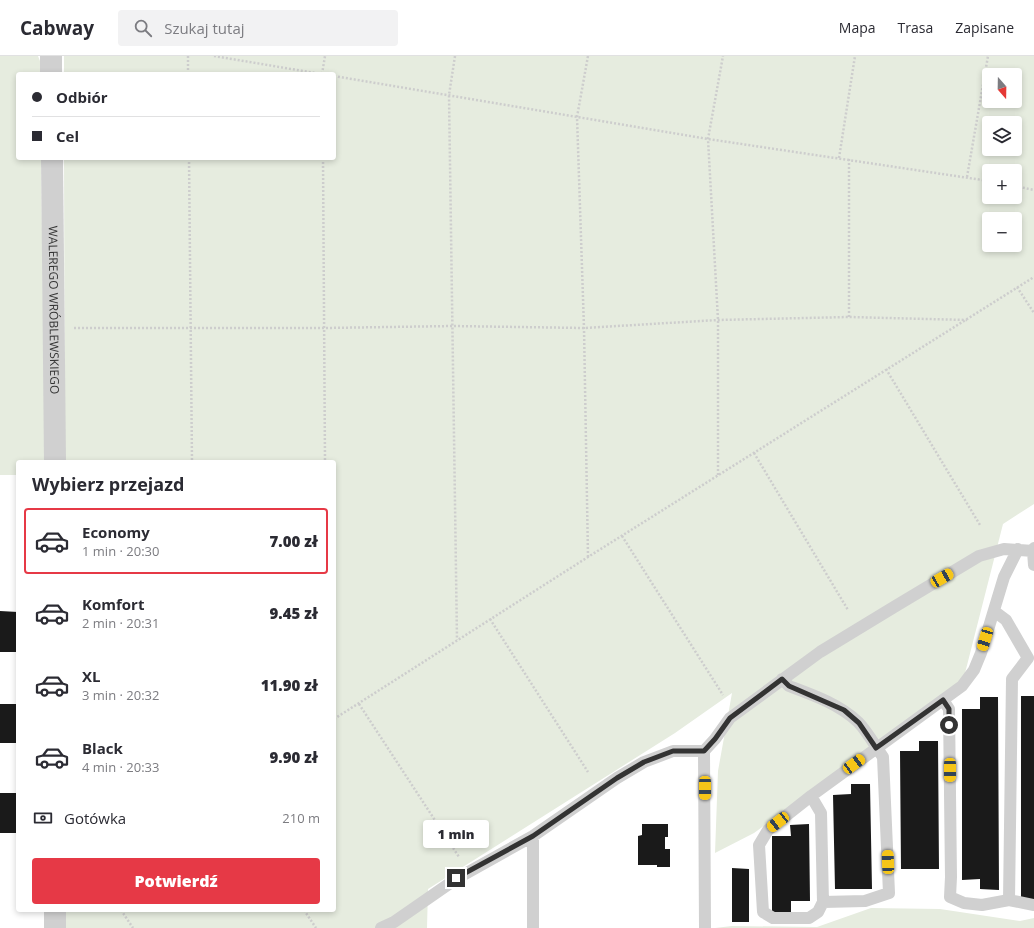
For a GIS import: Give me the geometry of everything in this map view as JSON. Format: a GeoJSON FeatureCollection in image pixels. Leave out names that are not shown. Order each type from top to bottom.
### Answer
{"type":"FeatureCollection","features":[{"type":"Feature","properties":{"kind":"street"},"geometry":{"type":"LineString","coordinates":[[51,56],[51,72]]}},
{"type":"Feature","properties":{"kind":"street","name":"WALEREGO WRÓBLEWSKIEGO"},"geometry":{"type":"LineString","coordinates":[[52,160],[55,460]]}},
{"type":"Feature","properties":{"kind":"street"},"geometry":{"type":"LineString","coordinates":[[55,912],[55,928]]}},
{"type":"Feature","properties":{"kind":"lane"},"geometry":{"type":"LineString","coordinates":[[705,928],[704,751],[715,739],[730,718],[820,652],[979,556],[1004,549],[1033,550],[1034,565]]}},
{"type":"Feature","properties":{"kind":"lane"},"geometry":{"type":"LineString","coordinates":[[811,796],[821,813],[823,902],[818,912],[809,918],[773,918],[763,912],[759,845],[768,830],[811,796],[962,686],[974,670],[981,653],[1004,577],[1018,549]]}},
{"type":"Feature","properties":{"kind":"lane"},"geometry":{"type":"LineString","coordinates":[[994,611],[1006,620],[1031,661],[1012,679],[1009,900]]}},
{"type":"Feature","properties":{"kind":"lane"},"geometry":{"type":"LineString","coordinates":[[782,679],[789,686],[844,710],[859,723],[884,757],[889,892],[865,901],[823,902]]}},
{"type":"Feature","properties":{"kind":"lane"},"geometry":{"type":"LineString","coordinates":[[943,700],[949,709],[950,897],[964,904],[982,905],[1009,900],[1034,905]]}},
{"type":"Feature","properties":{"kind":"lane"},"geometry":{"type":"LineString","coordinates":[[381,928],[394,922],[456,878],[533,836],[617,778],[644,762],[673,751],[704,751]]}},
{"type":"Feature","properties":{"kind":"lane"},"geometry":{"type":"LineString","coordinates":[[533,836],[534,928]]}},
{"type":"Feature","properties":{"kind":"path"},"geometry":{"type":"LineString","coordinates":[[188,56],[188,72]]}},
{"type":"Feature","properties":{"kind":"path"},"geometry":{"type":"LineString","coordinates":[[214,56],[310,72]]}},
{"type":"Feature","properties":{"kind":"path"},"geometry":{"type":"LineString","coordinates":[[322,72],[325,56]]}},
{"type":"Feature","properties":{"kind":"path"},"geometry":{"type":"LineString","coordinates":[[455,56],[449,95],[457,640]]}},
{"type":"Feature","properties":{"kind":"path"},"geometry":{"type":"LineString","coordinates":[[588,56],[577,117],[584,328],[588,557]]}},
{"type":"Feature","properties":{"kind":"path"},"geometry":{"type":"LineString","coordinates":[[718,475],[718,320],[708,139],[723,56]]}},
{"type":"Feature","properties":{"kind":"path"},"geometry":{"type":"LineString","coordinates":[[839,158],[855,56]]}},
{"type":"Feature","properties":{"kind":"path"},"geometry":{"type":"LineString","coordinates":[[967,177],[988,56]]}},
{"type":"Feature","properties":{"kind":"path"},"geometry":{"type":"LineString","coordinates":[[336,76],[708,139],[982,180]]}},
{"type":"Feature","properties":{"kind":"path"},"geometry":{"type":"LineString","coordinates":[[849,159],[849,317]]}},
{"type":"Feature","properties":{"kind":"path"},"geometry":{"type":"LineString","coordinates":[[189,160],[192,460]]}},
{"type":"Feature","properties":{"kind":"path"},"geometry":{"type":"LineString","coordinates":[[323,160],[324,460]]}},
{"type":"Feature","properties":{"kind":"path"},"geometry":{"type":"LineString","coordinates":[[1022,187],[1034,190]]}},
{"type":"Feature","properties":{"kind":"path"},"geometry":{"type":"LineString","coordinates":[[336,718],[588,557],[1034,277]]}},
{"type":"Feature","properties":{"kind":"path"},"geometry":{"type":"LineString","coordinates":[[1018,287],[1034,313]]}},
{"type":"Feature","properties":{"kind":"path"},"geometry":{"type":"LineString","coordinates":[[69,328],[324,328],[453,326],[584,328],[718,320],[849,317],[967,320]]}},
{"type":"Feature","properties":{"kind":"path"},"geometry":{"type":"LineString","coordinates":[[886,369],[980,525]]}},
{"type":"Feature","properties":{"kind":"path"},"geometry":{"type":"LineString","coordinates":[[754,453],[848,610]]}},
{"type":"Feature","properties":{"kind":"path"},"geometry":{"type":"LineString","coordinates":[[622,536],[723,695]]}},
{"type":"Feature","properties":{"kind":"path"},"geometry":{"type":"LineString","coordinates":[[490,619],[588,772]]}},
{"type":"Feature","properties":{"kind":"path"},"geometry":{"type":"LineString","coordinates":[[359,704],[459,857]]}},
{"type":"Feature","properties":{"kind":"path"},"geometry":{"type":"LineString","coordinates":[[122,912],[133,928]]}},
{"type":"Feature","properties":{"kind":"path"},"geometry":{"type":"LineString","coordinates":[[305,912],[316,928]]}},
{"type":"Feature","properties":{"kind":"shaded area"},"geometry":{"type":"Polygon","coordinates":[[[0,56],[38,56],[40,61],[40,72],[16,72],[16,160],[41,160],[45,460],[16,460],[16,475],[0,475],[0,56]]]}},
{"type":"Feature","properties":{"kind":"shaded area"},"geometry":{"type":"Polygon","coordinates":[[[64,56],[1034,56],[1034,504],[1003,524],[963,681],[754,833],[715,853],[718,771],[732,693],[675,733],[428,889],[427,928],[65,928],[65,912],[336,912],[336,460],[65,460],[64,160],[336,160],[336,72],[64,72],[64,56]]]}},
{"type":"Feature","properties":{"kind":"shaded area"},"geometry":{"type":"Polygon","coordinates":[[[871,908],[940,909],[1020,921],[1034,918],[1034,928],[715,928],[732,926],[817,927],[871,908]]]}},
{"type":"Feature","properties":{"kind":"building"},"geometry":{"type":"Polygon","coordinates":[[[0,611],[16,612],[16,652],[0,652],[0,611]]]}},
{"type":"Feature","properties":{"kind":"building"},"geometry":{"type":"Polygon","coordinates":[[[1021,696],[1034,696],[1034,899],[1021,899],[1021,696]]]}},
{"type":"Feature","properties":{"kind":"building"},"geometry":{"type":"Polygon","coordinates":[[[980,697],[998,697],[999,890],[980,889],[980,879],[962,880],[962,709],[980,709],[980,697]]]}},
{"type":"Feature","properties":{"kind":"building"},"geometry":{"type":"Polygon","coordinates":[[[0,704],[16,704],[16,743],[0,743],[0,704]]]}},
{"type":"Feature","properties":{"kind":"building"},"geometry":{"type":"Polygon","coordinates":[[[919,741],[938,741],[939,869],[901,869],[900,751],[919,751],[919,741]]]}},
{"type":"Feature","properties":{"kind":"building"},"geometry":{"type":"Polygon","coordinates":[[[851,784],[870,784],[872,889],[835,889],[833,795],[851,794],[851,784]]]}},
{"type":"Feature","properties":{"kind":"building"},"geometry":{"type":"Polygon","coordinates":[[[0,793],[16,793],[16,833],[0,833],[0,793]]]}},
{"type":"Feature","properties":{"kind":"building"},"geometry":{"type":"Polygon","coordinates":[[[642,824],[668,824],[668,837],[665,837],[665,849],[670,849],[670,867],[638,865],[638,836],[642,835],[642,824]]]}},
{"type":"Feature","properties":{"kind":"building"},"geometry":{"type":"Polygon","coordinates":[[[809,824],[810,901],[791,901],[791,912],[772,912],[772,836],[791,836],[790,825],[809,824]]]}},
{"type":"Feature","properties":{"kind":"building"},"geometry":{"type":"Polygon","coordinates":[[[732,868],[749,869],[749,922],[732,922],[732,868]]]}},
{"type":"Feature","properties":{"kind":"route"},"geometry":{"type":"LineString","coordinates":[[456,878],[545,829],[617,778],[644,762],[673,751],[704,751],[715,739],[730,718],[782,679],[789,686],[844,710],[859,723],[876,748],[943,700],[949,709],[949,725]]}}]}
